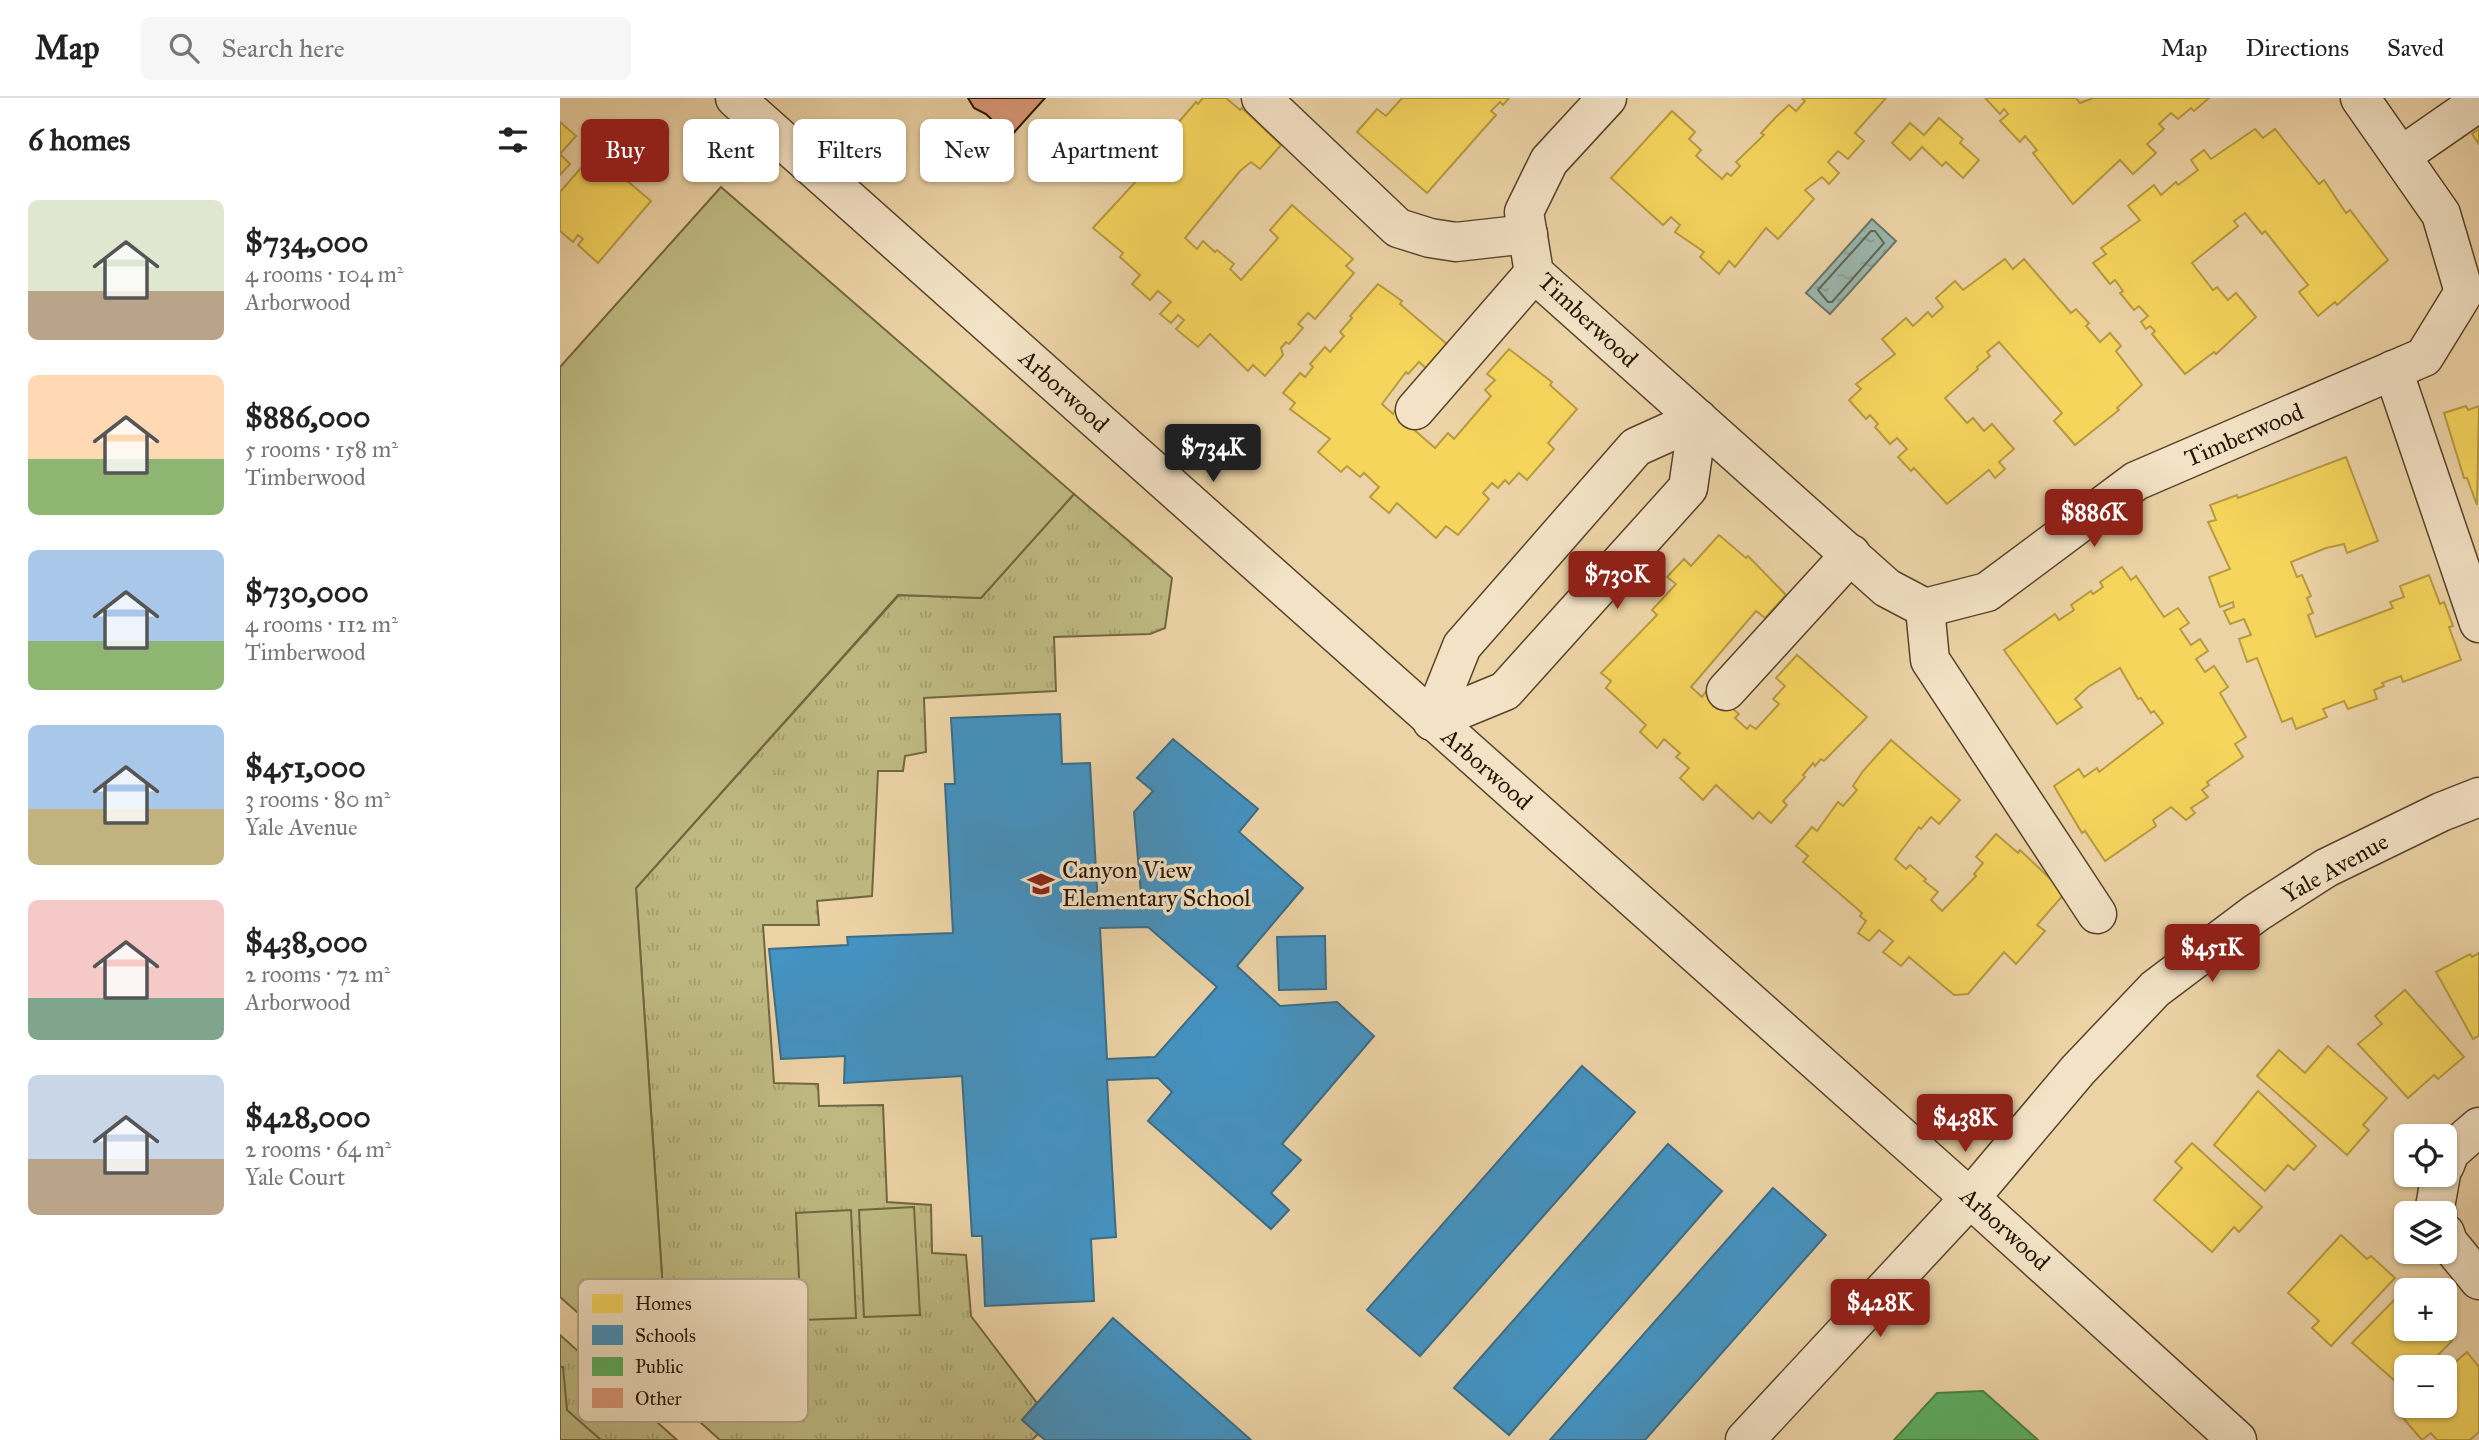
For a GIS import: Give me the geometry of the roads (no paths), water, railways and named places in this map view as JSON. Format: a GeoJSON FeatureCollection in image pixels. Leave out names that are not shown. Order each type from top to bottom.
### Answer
{"type":"FeatureCollection","features":[{"type":"Feature","properties":{"kind":"street","name":"Arborwood"},"geometry":{"type":"LineString","coordinates":[[735,98],[1970,1198],[2237,1440]]}},
{"type":"Feature","properties":{"kind":"street"},"geometry":{"type":"LineString","coordinates":[[1261,98],[1398,228],[1430,238],[1456,242],[1528,234]]}},
{"type":"Feature","properties":{"kind":"street","name":"Timberwood"},"geometry":{"type":"LineString","coordinates":[[1606,98],[1549,161],[1524,212],[1534,274],[1851,554],[1887,589],[1925,608],[1987,592],[2136,481],[2424,357],[2466,313],[2464,292],[2441,214],[2360,98]]}},
{"type":"Feature","properties":{"kind":"street"},"geometry":{"type":"LineString","coordinates":[[2401,156],[2479,102]]}},
{"type":"Feature","properties":{"kind":"street"},"geometry":{"type":"LineString","coordinates":[[1415,410],[1534,274]]}},
{"type":"Feature","properties":{"kind":"street"},"geometry":{"type":"LineString","coordinates":[[2393,370],[2479,623]]}},
{"type":"Feature","properties":{"kind":"street"},"geometry":{"type":"LineString","coordinates":[[1432,720],[1505,691],[1688,488],[1698,419]]}},
{"type":"Feature","properties":{"kind":"street"},"geometry":{"type":"LineString","coordinates":[[1432,720],[1462,646],[1636,447],[1698,419]]}},
{"type":"Feature","properties":{"kind":"street"},"geometry":{"type":"LineString","coordinates":[[1726,691],[1851,554]]}},
{"type":"Feature","properties":{"kind":"street"},"geometry":{"type":"LineString","coordinates":[[1925,608],[1930,660],[2096,914]]}},
{"type":"Feature","properties":{"kind":"street","name":"Yale Avenue"},"geometry":{"type":"LineString","coordinates":[[1745,1440],[1970,1198],[2078,1070],[2155,989],[2256,913],[2326,868],[2441,812],[2479,797]]}},
{"type":"Feature","properties":{"kind":"street"},"geometry":{"type":"LineString","coordinates":[[2457,1146],[2479,1127]]}},
{"type":"Feature","properties":{"kind":"street"},"geometry":{"type":"LineString","coordinates":[[2457,1253],[2479,1280]]}},
{"type":"Feature","properties":{"kind":"water"},"geometry":{"type":"Polygon","coordinates":[[[1872,219],[1896,241],[1830,314],[1806,293],[1872,219]]]}},
{"type":"Feature","properties":{"kind":"place","name":"Canyon View Elementary School"},"geometry":{"type":"Point","coordinates":[1041,884]}}]}
